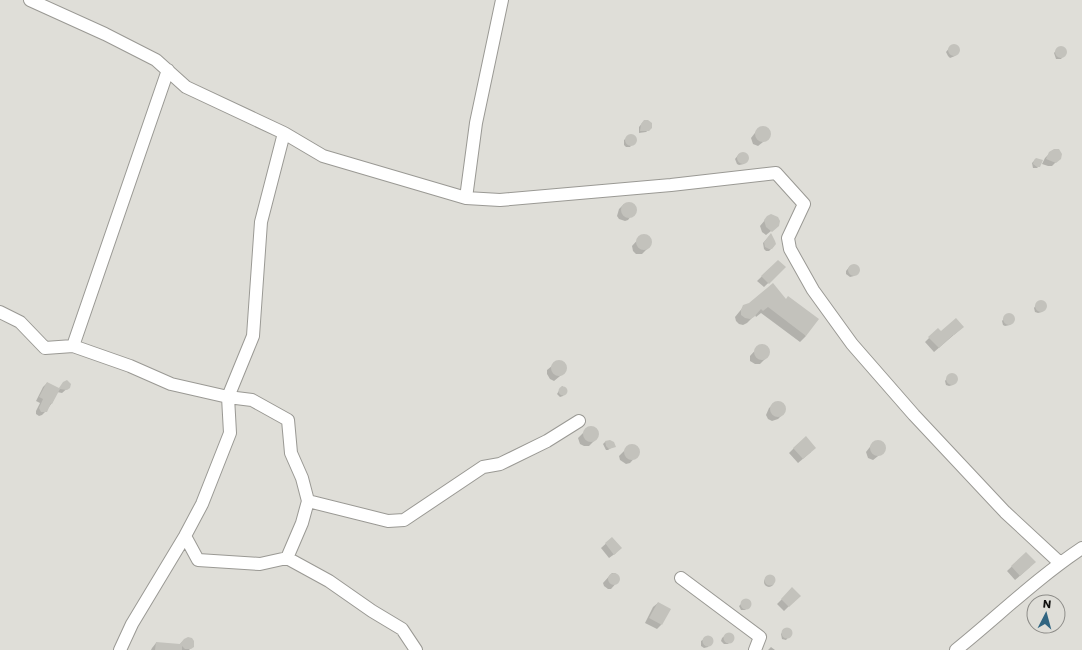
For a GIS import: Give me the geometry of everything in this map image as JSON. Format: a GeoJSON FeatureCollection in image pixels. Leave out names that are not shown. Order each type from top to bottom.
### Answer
{"type":"FeatureCollection","features":[{"type":"Feature","properties":{"kind":"street"},"geometry":{"type":"LineString","coordinates":[[30,0],[156,60],[186,87],[284,133],[323,156],[466,198],[500,200],[671,185],[776,173],[804,204],[788,238],[790,249],[813,290],[852,344],[914,415],[1005,512],[1060,563]]}},
{"type":"Feature","properties":{"kind":"street"},"geometry":{"type":"LineString","coordinates":[[466,198],[476,123],[502,0]]}},
{"type":"Feature","properties":{"kind":"street"},"geometry":{"type":"LineString","coordinates":[[73,346],[168,70]]}},
{"type":"Feature","properties":{"kind":"street"},"geometry":{"type":"LineString","coordinates":[[120,650],[132,624],[185,536],[202,504],[230,433],[228,397],[253,336],[261,222],[284,133]]}},
{"type":"Feature","properties":{"kind":"street"},"geometry":{"type":"LineString","coordinates":[[0,312],[20,322],[45,348],[73,346],[130,366],[171,384],[228,397],[252,400],[288,420],[291,453],[302,478],[308,501],[302,523],[287,558]]}},
{"type":"Feature","properties":{"kind":"street"},"geometry":{"type":"LineString","coordinates":[[308,501],[388,521],[404,520],[483,467],[500,464],[547,441],[579,421]]}},
{"type":"Feature","properties":{"kind":"street"},"geometry":{"type":"LineString","coordinates":[[185,536],[198,560],[224,563],[260,564],[287,558],[329,581],[372,611],[402,629],[416,650]]}},
{"type":"Feature","properties":{"kind":"street"},"geometry":{"type":"LineString","coordinates":[[956,650],[1060,563],[1082,548]]}},
{"type":"Feature","properties":{"kind":"street"},"geometry":{"type":"LineString","coordinates":[[681,578],[760,637],[755,650]]}},
{"type":"Feature","properties":{"kind":"building"},"geometry":{"type":"Polygon","coordinates":[[[954,44],[958,46],[960,50],[958,54],[954,56],[950,54],[948,50],[950,46],[954,44]]]}},
{"type":"Feature","properties":{"kind":"building"},"geometry":{"type":"Polygon","coordinates":[[[1061,46],[1065,48],[1067,52],[1065,56],[1061,58],[1057,56],[1055,52],[1057,48],[1061,46]]]}},
{"type":"Feature","properties":{"kind":"building"},"geometry":{"type":"Polygon","coordinates":[[[644,120],[648,120],[652,123],[652,128],[649,131],[640,131],[641,124],[644,120]]]}},
{"type":"Feature","properties":{"kind":"building"},"geometry":{"type":"Polygon","coordinates":[[[763,126],[770,131],[771,134],[766,141],[763,142],[756,137],[755,134],[760,127],[763,126]]]}},
{"type":"Feature","properties":{"kind":"building"},"geometry":{"type":"Polygon","coordinates":[[[629,134],[633,134],[637,140],[633,146],[629,146],[625,142],[625,138],[629,134]]]}},
{"type":"Feature","properties":{"kind":"building"},"geometry":{"type":"Polygon","coordinates":[[[1054,149],[1059,149],[1062,154],[1061,159],[1056,163],[1046,159],[1049,152],[1054,149]]]}},
{"type":"Feature","properties":{"kind":"building"},"geometry":{"type":"Polygon","coordinates":[[[743,152],[747,154],[749,158],[747,162],[743,164],[739,162],[737,158],[739,154],[743,152]]]}},
{"type":"Feature","properties":{"kind":"building"},"geometry":{"type":"Polygon","coordinates":[[[1036,158],[1043,160],[1040,167],[1033,164],[1036,158]]]}},
{"type":"Feature","properties":{"kind":"building"},"geometry":{"type":"Polygon","coordinates":[[[629,202],[635,204],[637,210],[635,216],[629,218],[623,216],[621,210],[623,204],[629,202]]]}},
{"type":"Feature","properties":{"kind":"building"},"geometry":{"type":"Polygon","coordinates":[[[771,214],[778,217],[780,221],[779,226],[772,232],[766,227],[764,220],[771,214]]]}},
{"type":"Feature","properties":{"kind":"building"},"geometry":{"type":"Polygon","coordinates":[[[771,233],[776,244],[772,249],[769,249],[765,247],[764,242],[771,233]]]}},
{"type":"Feature","properties":{"kind":"building"},"geometry":{"type":"Polygon","coordinates":[[[644,234],[650,236],[652,242],[650,248],[644,250],[638,248],[636,242],[638,236],[644,234]]]}},
{"type":"Feature","properties":{"kind":"building"},"geometry":{"type":"Polygon","coordinates":[[[778,260],[786,267],[769,284],[761,276],[778,260]]]}},
{"type":"Feature","properties":{"kind":"building"},"geometry":{"type":"Polygon","coordinates":[[[854,264],[858,266],[860,270],[858,274],[854,276],[850,274],[848,270],[850,266],[854,264]]]}},
{"type":"Feature","properties":{"kind":"building"},"geometry":{"type":"Polygon","coordinates":[[[773,283],[786,299],[788,296],[819,319],[806,336],[768,307],[763,311],[761,309],[754,317],[750,319],[741,315],[743,305],[749,303],[773,283]]]}},
{"type":"Feature","properties":{"kind":"building"},"geometry":{"type":"Polygon","coordinates":[[[1041,300],[1045,302],[1047,306],[1045,310],[1041,312],[1037,310],[1035,306],[1037,302],[1041,300]]]}},
{"type":"Feature","properties":{"kind":"building"},"geometry":{"type":"Polygon","coordinates":[[[1009,313],[1013,315],[1015,319],[1013,323],[1009,325],[1005,323],[1003,319],[1005,315],[1009,313]]]}},
{"type":"Feature","properties":{"kind":"building"},"geometry":{"type":"Polygon","coordinates":[[[956,318],[964,327],[939,348],[928,337],[938,328],[941,331],[956,318]]]}},
{"type":"Feature","properties":{"kind":"building"},"geometry":{"type":"Polygon","coordinates":[[[762,344],[768,346],[770,352],[768,358],[762,360],[756,358],[754,352],[756,346],[762,344]]]}},
{"type":"Feature","properties":{"kind":"building"},"geometry":{"type":"Polygon","coordinates":[[[559,360],[565,362],[567,368],[565,374],[559,376],[553,374],[551,368],[553,362],[559,360]]]}},
{"type":"Feature","properties":{"kind":"building"},"geometry":{"type":"Polygon","coordinates":[[[952,373],[956,375],[958,379],[956,383],[952,385],[948,383],[946,379],[948,375],[952,373]]]}},
{"type":"Feature","properties":{"kind":"building"},"geometry":{"type":"Polygon","coordinates":[[[67,380],[71,384],[70,388],[67,390],[60,389],[47,412],[41,412],[39,408],[43,399],[39,397],[47,382],[59,388],[63,382],[67,380]]]}},
{"type":"Feature","properties":{"kind":"building"},"geometry":{"type":"Polygon","coordinates":[[[563,386],[568,391],[563,396],[558,391],[563,386]]]}},
{"type":"Feature","properties":{"kind":"building"},"geometry":{"type":"Polygon","coordinates":[[[778,401],[784,403],[786,409],[784,415],[778,417],[772,415],[770,409],[772,403],[778,401]]]}},
{"type":"Feature","properties":{"kind":"building"},"geometry":{"type":"Polygon","coordinates":[[[591,426],[597,428],[599,434],[597,440],[591,442],[585,440],[583,434],[585,428],[591,426]]]}},
{"type":"Feature","properties":{"kind":"building"},"geometry":{"type":"Polygon","coordinates":[[[806,436],[816,448],[803,459],[793,448],[806,436]]]}},
{"type":"Feature","properties":{"kind":"building"},"geometry":{"type":"Polygon","coordinates":[[[610,440],[614,442],[616,447],[609,449],[606,446],[605,441],[610,440]]]}},
{"type":"Feature","properties":{"kind":"building"},"geometry":{"type":"Polygon","coordinates":[[[878,440],[884,442],[886,448],[884,454],[878,456],[872,454],[870,448],[872,442],[878,440]]]}},
{"type":"Feature","properties":{"kind":"building"},"geometry":{"type":"Polygon","coordinates":[[[632,444],[638,446],[640,452],[638,458],[632,460],[626,458],[624,452],[626,446],[632,444]]]}},
{"type":"Feature","properties":{"kind":"building"},"geometry":{"type":"Polygon","coordinates":[[[612,537],[622,548],[614,555],[605,543],[612,537]]]}},
{"type":"Feature","properties":{"kind":"building"},"geometry":{"type":"Polygon","coordinates":[[[1026,552],[1036,562],[1020,576],[1011,566],[1026,552]]]}},
{"type":"Feature","properties":{"kind":"building"},"geometry":{"type":"Polygon","coordinates":[[[616,573],[619,574],[619,584],[612,585],[609,584],[608,577],[609,574],[616,573]]]}},
{"type":"Feature","properties":{"kind":"building"},"geometry":{"type":"Polygon","coordinates":[[[768,575],[772,575],[774,576],[774,584],[768,585],[765,582],[765,578],[768,575]]]}},
{"type":"Feature","properties":{"kind":"building"},"geometry":{"type":"Polygon","coordinates":[[[792,587],[801,596],[789,607],[781,599],[792,587]]]}},
{"type":"Feature","properties":{"kind":"building"},"geometry":{"type":"Polygon","coordinates":[[[744,599],[748,599],[750,600],[750,608],[744,609],[741,606],[741,602],[744,599]]]}},
{"type":"Feature","properties":{"kind":"building"},"geometry":{"type":"Polygon","coordinates":[[[658,602],[671,609],[662,625],[649,618],[658,602]]]}},
{"type":"Feature","properties":{"kind":"building"},"geometry":{"type":"Polygon","coordinates":[[[785,628],[789,628],[791,629],[791,637],[785,638],[782,635],[782,631],[785,628]]]}},
{"type":"Feature","properties":{"kind":"building"},"geometry":{"type":"Polygon","coordinates":[[[727,633],[731,633],[733,634],[733,642],[727,643],[724,640],[724,636],[727,633]]]}},
{"type":"Feature","properties":{"kind":"building"},"geometry":{"type":"Polygon","coordinates":[[[706,636],[710,636],[712,637],[712,645],[706,646],[703,643],[703,639],[706,636]]]}},
{"type":"Feature","properties":{"kind":"building"},"geometry":{"type":"Polygon","coordinates":[[[188,637],[192,638],[194,641],[194,647],[191,649],[185,649],[182,646],[182,650],[155,650],[156,642],[180,644],[188,637]]]}}]}
